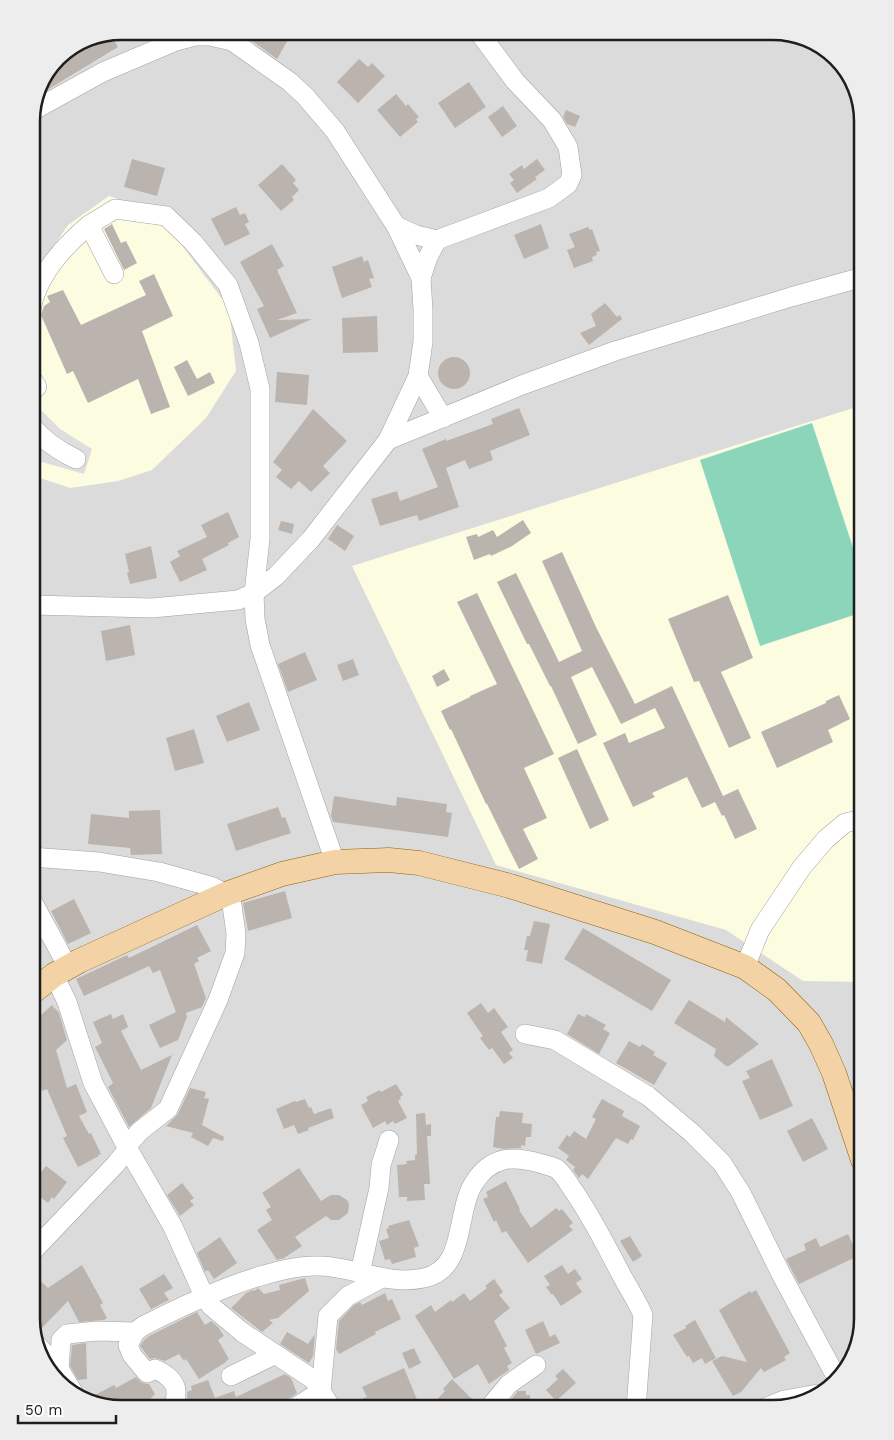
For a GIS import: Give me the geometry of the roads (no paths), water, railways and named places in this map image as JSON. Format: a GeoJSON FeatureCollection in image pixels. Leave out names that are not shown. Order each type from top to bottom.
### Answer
{"type":"FeatureCollection","features":[{"type":"Feature","properties":{"kind":"main road"},"geometry":{"type":"LineString","coordinates":[[40,986],[61,971],[145,930],[226,894],[282,874],[335,862],[367,860],[404,861],[482,880],[655,932],[745,967],[777,990],[809,1023],[834,1073],[854,1133]]}},
{"type":"Feature","properties":{"kind":"street"},"geometry":{"type":"LineString","coordinates":[[42,106],[103,72],[180,40]]}},
{"type":"Feature","properties":{"kind":"street"},"geometry":{"type":"LineString","coordinates":[[229,40],[264,62],[290,82],[305,96],[335,131],[396,226],[421,278]]}},
{"type":"Feature","properties":{"kind":"street"},"geometry":{"type":"LineString","coordinates":[[396,226],[416,235],[436,240],[549,198],[568,184],[572,175],[568,147],[552,120],[515,81],[485,40]]}},
{"type":"Feature","properties":{"kind":"street"},"geometry":{"type":"LineString","coordinates":[[40,282],[44,274],[71,240],[89,225],[115,209],[166,216],[193,242],[228,285],[249,343],[260,389],[260,539],[254,593],[255,619],[260,645],[335,862]]}},
{"type":"Feature","properties":{"kind":"street"},"geometry":{"type":"LineString","coordinates":[[89,225],[114,274]]}},
{"type":"Feature","properties":{"kind":"street"},"geometry":{"type":"LineString","coordinates":[[40,606],[152,608],[238,600],[254,593],[276,576],[311,539],[388,440],[418,376],[423,342],[421,278],[436,240]]}},
{"type":"Feature","properties":{"kind":"street"},"geometry":{"type":"LineString","coordinates":[[388,440],[522,385],[615,352],[791,297],[854,280]]}},
{"type":"Feature","properties":{"kind":"street"},"geometry":{"type":"LineString","coordinates":[[418,376],[444,418]]}},
{"type":"Feature","properties":{"kind":"street"},"geometry":{"type":"LineString","coordinates":[[40,434],[60,451],[76,459]]}},
{"type":"Feature","properties":{"kind":"street"},"geometry":{"type":"LineString","coordinates":[[745,967],[760,930],[802,867],[826,839],[845,823],[854,821]]}},
{"type":"Feature","properties":{"kind":"street"},"geometry":{"type":"LineString","coordinates":[[40,858],[99,862],[160,872],[198,882],[226,894],[232,905],[236,934],[233,962],[218,1000],[168,1109],[140,1131],[109,1172],[40,1244]]}},
{"type":"Feature","properties":{"kind":"street"},"geometry":{"type":"LineString","coordinates":[[40,921],[61,971],[67,1002],[93,1083],[173,1227],[204,1296],[211,1306],[242,1332],[314,1380],[326,1400]]}},
{"type":"Feature","properties":{"kind":"street"},"geometry":{"type":"LineString","coordinates":[[525,1034],[555,1040],[648,1096],[692,1133],[722,1163],[741,1193],[781,1274],[834,1372]]}},
{"type":"Feature","properties":{"kind":"street"},"geometry":{"type":"LineString","coordinates":[[360,1273],[379,1188],[381,1165],[389,1140]]}},
{"type":"Feature","properties":{"kind":"street"},"geometry":{"type":"LineString","coordinates":[[175,1400],[176,1389],[169,1378],[163,1372],[155,1369],[147,1373],[132,1355],[128,1345],[135,1332],[143,1326],[204,1296],[284,1269],[319,1266],[342,1268],[380,1279],[407,1280],[426,1278],[442,1270],[451,1258],[456,1244],[464,1204],[473,1183],[486,1168],[506,1158],[528,1160],[556,1169],[564,1177],[586,1209],[627,1286],[638,1302],[643,1315],[637,1400]]}},
{"type":"Feature","properties":{"kind":"street"},"geometry":{"type":"LineString","coordinates":[[321,1391],[328,1316],[348,1296],[380,1279]]}},
{"type":"Feature","properties":{"kind":"street"},"geometry":{"type":"LineString","coordinates":[[59,1369],[61,1340],[67,1334],[97,1330],[135,1332]]}},
{"type":"Feature","properties":{"kind":"street"},"geometry":{"type":"LineString","coordinates":[[231,1376],[274,1355]]}},
{"type":"Feature","properties":{"kind":"street"},"geometry":{"type":"LineString","coordinates":[[52,1361],[62,1374]]}},
{"type":"Feature","properties":{"kind":"street"},"geometry":{"type":"LineString","coordinates":[[496,1400],[509,1384],[536,1365]]}},
{"type":"Feature","properties":{"kind":"street"},"geometry":{"type":"LineString","coordinates":[[307,1400],[321,1391]]}}]}
